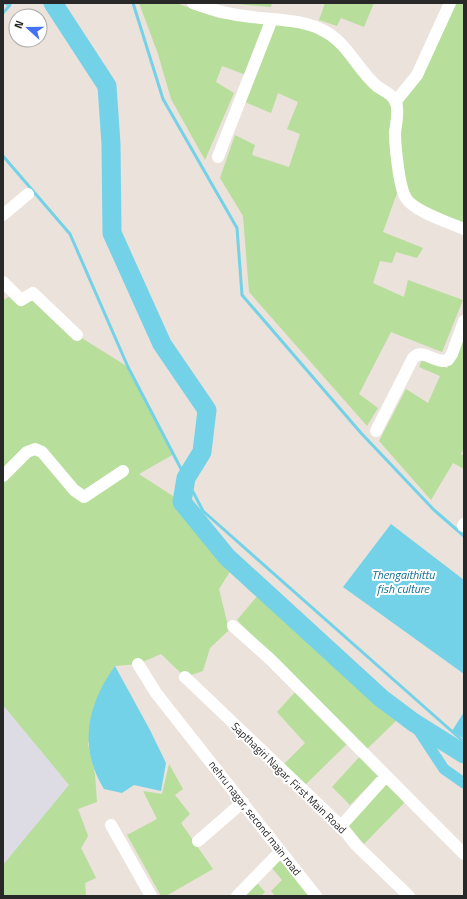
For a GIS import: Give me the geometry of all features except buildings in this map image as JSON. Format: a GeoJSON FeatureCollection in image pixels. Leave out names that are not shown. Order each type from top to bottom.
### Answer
{"type":"FeatureCollection","features":[{"type":"Feature","properties":{"kind":"street"},"geometry":{"type":"LineString","coordinates":[[193,3],[219,11],[294,22],[311,26],[331,35],[344,47],[376,85],[396,102],[398,108],[396,144],[402,190],[406,199],[414,206],[464,229]]}},
{"type":"Feature","properties":{"kind":"street"},"geometry":{"type":"LineString","coordinates":[[396,102],[417,75],[450,3]]}},
{"type":"Feature","properties":{"kind":"street"},"geometry":{"type":"LineString","coordinates":[[218,157],[272,19]]}},
{"type":"Feature","properties":{"kind":"street"},"geometry":{"type":"LineString","coordinates":[[3,215],[28,194]]}},
{"type":"Feature","properties":{"kind":"street"},"geometry":{"type":"LineString","coordinates":[[3,282],[21,300],[33,293],[76,335]]}},
{"type":"Feature","properties":{"kind":"street"},"geometry":{"type":"LineString","coordinates":[[376,431],[413,358],[422,353],[440,361],[448,360],[452,354],[464,321]]}},
{"type":"Feature","properties":{"kind":"street"},"geometry":{"type":"LineString","coordinates":[[3,476],[27,452],[35,449],[42,452],[74,490],[84,496],[123,471]]}},
{"type":"Feature","properties":{"kind":"street"},"geometry":{"type":"LineString","coordinates":[[233,626],[270,659],[464,854]]}},
{"type":"Feature","properties":{"kind":"street","name":"nehru nagar, second main road"},"geometry":{"type":"LineString","coordinates":[[138,664],[156,693],[244,802],[316,896]]}},
{"type":"Feature","properties":{"kind":"street","name":"Sapthagiri Nagar, First Main Road"},"geometry":{"type":"LineString","coordinates":[[185,677],[340,826],[356,845],[409,896]]}},
{"type":"Feature","properties":{"kind":"street"},"geometry":{"type":"LineString","coordinates":[[340,826],[386,776]]}},
{"type":"Feature","properties":{"kind":"street"},"geometry":{"type":"LineString","coordinates":[[198,841],[244,802]]}},
{"type":"Feature","properties":{"kind":"street"},"geometry":{"type":"LineString","coordinates":[[111,825],[151,896]]}},
{"type":"Feature","properties":{"kind":"street"},"geometry":{"type":"LineString","coordinates":[[237,896],[281,851]]}},
{"type":"Feature","properties":{"kind":"shaded area"},"geometry":{"type":"Polygon","coordinates":[[[3,705],[69,785],[88,836],[81,848],[96,878],[85,883],[86,896],[3,896],[3,705]]]}},
{"type":"Feature","properties":{"kind":"green space"},"geometry":{"type":"Polygon","coordinates":[[[139,3],[176,3],[218,18],[267,23],[246,75],[222,66],[216,82],[234,93],[205,160],[171,99],[158,54],[139,3]]]}},
{"type":"Feature","properties":{"kind":"green space"},"geometry":{"type":"Polygon","coordinates":[[[226,3],[272,3],[271,7],[226,3]]]}},
{"type":"Feature","properties":{"kind":"green space"},"geometry":{"type":"Polygon","coordinates":[[[325,3],[374,3],[364,27],[341,18],[337,26],[319,20],[325,3]]]}},
{"type":"Feature","properties":{"kind":"green space"},"geometry":{"type":"Polygon","coordinates":[[[450,3],[464,3],[464,229],[414,206],[400,176],[397,108],[450,3]]]}},
{"type":"Feature","properties":{"kind":"green space"},"geometry":{"type":"Polygon","coordinates":[[[274,24],[288,24],[322,34],[338,46],[392,103],[391,136],[397,193],[383,232],[423,248],[417,258],[396,252],[392,263],[380,261],[373,283],[404,297],[408,280],[463,300],[442,352],[391,332],[359,394],[378,408],[367,426],[249,292],[243,216],[220,178],[235,135],[255,145],[252,155],[289,167],[300,134],[287,129],[298,102],[278,93],[271,113],[245,102],[274,24]]]}},
{"type":"Feature","properties":{"kind":"green space"},"geometry":{"type":"Polygon","coordinates":[[[15,294],[41,300],[77,335],[128,367],[174,454],[139,474],[182,502],[231,570],[219,589],[229,630],[210,648],[203,671],[185,677],[161,654],[138,664],[115,666],[88,744],[95,774],[97,802],[78,809],[88,836],[81,848],[96,878],[85,883],[86,896],[3,896],[3,865],[69,785],[3,705],[3,300],[15,294]]]}},
{"type":"Feature","properties":{"kind":"green space"},"geometry":{"type":"Polygon","coordinates":[[[464,332],[464,449],[461,454],[464,456],[464,469],[453,463],[431,500],[379,441],[406,389],[428,403],[440,376],[419,367],[423,358],[447,368],[464,332]]]}},
{"type":"Feature","properties":{"kind":"green space"},"geometry":{"type":"Polygon","coordinates":[[[259,594],[399,718],[366,750],[237,620],[259,594]]]}},
{"type":"Feature","properties":{"kind":"green space"},"geometry":{"type":"Polygon","coordinates":[[[297,690],[349,742],[305,785],[284,764],[305,743],[277,712],[297,690]]]}},
{"type":"Feature","properties":{"kind":"green space"},"geometry":{"type":"Polygon","coordinates":[[[361,755],[380,774],[350,805],[332,787],[361,755]]]}},
{"type":"Feature","properties":{"kind":"green space"},"geometry":{"type":"Polygon","coordinates":[[[169,764],[183,789],[175,795],[190,814],[181,823],[213,869],[166,896],[161,896],[127,835],[157,819],[143,791],[162,794],[169,764]]]}},
{"type":"Feature","properties":{"kind":"green space"},"geometry":{"type":"Polygon","coordinates":[[[387,783],[406,801],[364,844],[347,824],[387,783]]]}},
{"type":"Feature","properties":{"kind":"green space"},"geometry":{"type":"Polygon","coordinates":[[[280,856],[311,896],[275,896],[271,891],[282,880],[271,867],[280,856]]]}},
{"type":"Feature","properties":{"kind":"green space"},"geometry":{"type":"Polygon","coordinates":[[[256,882],[265,892],[261,896],[243,896],[256,882]]]}},
{"type":"Feature","properties":{"kind":"water","name":"Thengaithittu fish culture"},"geometry":{"type":"Polygon","coordinates":[[[391,524],[464,580],[464,674],[343,587],[391,524]]]}},
{"type":"Feature","properties":{"kind":"water"},"geometry":{"type":"Polygon","coordinates":[[[115,666],[166,763],[161,791],[134,785],[122,793],[104,789],[96,773],[91,758],[89,726],[92,711],[98,696],[105,681],[115,666]]]}},
{"type":"Feature","properties":{"kind":"water"},"geometry":{"type":"Polygon","coordinates":[[[464,712],[464,739],[452,731],[464,712]]]}},
{"type":"Feature","properties":{"kind":"waterway"},"geometry":{"type":"LineString","coordinates":[[3,13],[10,5],[5,3]]}},
{"type":"Feature","properties":{"kind":"waterway"},"geometry":{"type":"LineString","coordinates":[[53,3],[107,86],[111,144],[112,233],[162,344],[207,410],[202,452],[186,478],[182,502],[227,557],[381,698],[413,722],[464,754]]}},
{"type":"Feature","properties":{"kind":"waterway"},"geometry":{"type":"LineString","coordinates":[[133,3],[163,99],[237,228],[242,295],[361,433],[434,510],[464,536]]}},
{"type":"Feature","properties":{"kind":"waterway"},"geometry":{"type":"LineString","coordinates":[[3,156],[70,234],[128,367],[203,511],[464,742]]}},
{"type":"Feature","properties":{"kind":"waterway"},"geometry":{"type":"LineString","coordinates":[[413,722],[444,769],[464,783]]}}]}
